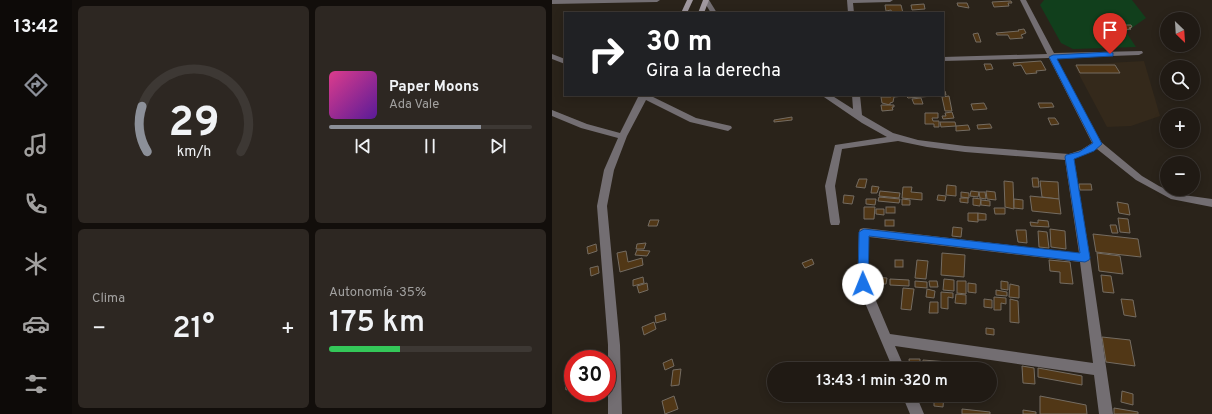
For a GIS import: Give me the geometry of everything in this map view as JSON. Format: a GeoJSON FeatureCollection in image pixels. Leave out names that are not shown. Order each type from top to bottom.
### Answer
{"type":"FeatureCollection","features":[{"type":"Feature","properties":{"kind":"street"},"geometry":{"type":"LineString","coordinates":[[552,2],[658,0]]}},
{"type":"Feature","properties":{"kind":"street"},"geometry":{"type":"LineString","coordinates":[[684,12],[690,0]]}},
{"type":"Feature","properties":{"kind":"street"},"geometry":{"type":"LineString","coordinates":[[701,12],[706,0]]}},
{"type":"Feature","properties":{"kind":"street"},"geometry":{"type":"LineString","coordinates":[[706,0],[713,12]]}},
{"type":"Feature","properties":{"kind":"street"},"geometry":{"type":"LineString","coordinates":[[851,12],[850,0],[890,0]]}},
{"type":"Feature","properties":{"kind":"street"},"geometry":{"type":"LineString","coordinates":[[1024,0],[1098,144],[1139,178],[1156,188],[1174,197],[1212,203]]}},
{"type":"Feature","properties":{"kind":"street"},"geometry":{"type":"LineString","coordinates":[[944,59],[1053,57],[1139,53]]}},
{"type":"Feature","properties":{"kind":"street"},"geometry":{"type":"LineString","coordinates":[[552,55],[564,54]]}},
{"type":"Feature","properties":{"kind":"street"},"geometry":{"type":"LineString","coordinates":[[552,55],[564,61]]}},
{"type":"Feature","properties":{"kind":"street"},"geometry":{"type":"LineString","coordinates":[[615,414],[614,345],[602,206],[609,170],[623,136],[643,96]]}},
{"type":"Feature","properties":{"kind":"street"},"geometry":{"type":"LineString","coordinates":[[646,96],[693,120],[728,128]]}},
{"type":"Feature","properties":{"kind":"street"},"geometry":{"type":"LineString","coordinates":[[827,96],[874,126],[900,138],[911,141],[941,146],[1069,157],[1082,154],[1098,144]]}},
{"type":"Feature","properties":{"kind":"street"},"geometry":{"type":"LineString","coordinates":[[856,96],[858,115]]}},
{"type":"Feature","properties":{"kind":"street"},"geometry":{"type":"LineString","coordinates":[[552,113],[584,126],[623,136]]}},
{"type":"Feature","properties":{"kind":"street"},"geometry":{"type":"LineString","coordinates":[[835,222],[830,186],[838,147],[900,138]]}},
{"type":"Feature","properties":{"kind":"street"},"geometry":{"type":"LineString","coordinates":[[1069,157],[1085,258],[1106,414]]}},
{"type":"Feature","properties":{"kind":"street"},"geometry":{"type":"LineString","coordinates":[[896,362],[863,284],[864,232],[1085,258]]}},
{"type":"Feature","properties":{"kind":"street"},"geometry":{"type":"LineString","coordinates":[[887,339],[1100,370]]}},
{"type":"Feature","properties":{"kind":"street"},"geometry":{"type":"LineString","coordinates":[[912,402],[917,414]]}},
{"type":"Feature","properties":{"kind":"shaded area"},"geometry":{"type":"Polygon","coordinates":[[[1144,61],[1160,116],[1131,126],[1107,127],[1074,65],[1144,61]]]}},
{"type":"Feature","properties":{"kind":"green space"},"geometry":{"type":"Polygon","coordinates":[[[1044,0],[1132,0],[1146,18],[1126,32],[1136,47],[1073,49],[1061,43],[1040,5],[1044,0]]]}},
{"type":"Feature","properties":{"kind":"building"},"geometry":{"type":"Polygon","coordinates":[[[1011,1],[1012,3],[1008,3],[1009,6],[994,7],[992,2],[1011,1]]]}},
{"type":"Feature","properties":{"kind":"building"},"geometry":{"type":"Polygon","coordinates":[[[957,3],[967,3],[969,8],[958,6],[957,3]]]}},
{"type":"Feature","properties":{"kind":"building"},"geometry":{"type":"Polygon","coordinates":[[[924,4],[925,9],[912,10],[911,5],[924,4]]]}},
{"type":"Feature","properties":{"kind":"building"},"geometry":{"type":"Polygon","coordinates":[[[885,5],[901,5],[903,12],[892,12],[891,10],[886,11],[885,5]]]}},
{"type":"Feature","properties":{"kind":"building"},"geometry":{"type":"Polygon","coordinates":[[[1119,25],[1131,25],[1132,27],[1129,28],[1131,29],[1121,30],[1119,25]]]}},
{"type":"Feature","properties":{"kind":"building"},"geometry":{"type":"Polygon","coordinates":[[[1024,29],[1026,33],[1021,35],[1023,38],[1010,39],[1008,35],[997,35],[996,33],[1019,31],[1018,30],[1024,29]]]}},
{"type":"Feature","properties":{"kind":"building"},"geometry":{"type":"Polygon","coordinates":[[[978,33],[981,42],[976,42],[973,34],[978,33]]]}},
{"type":"Feature","properties":{"kind":"building"},"geometry":{"type":"Polygon","coordinates":[[[1041,61],[1046,70],[1026,74],[1021,65],[1014,66],[1013,63],[1041,61]]]}},
{"type":"Feature","properties":{"kind":"building"},"geometry":{"type":"Polygon","coordinates":[[[984,64],[991,64],[993,69],[986,70],[984,64]]]}},
{"type":"Feature","properties":{"kind":"building"},"geometry":{"type":"Polygon","coordinates":[[[1076,65],[1115,65],[1120,73],[1080,73],[1076,65]]]}},
{"type":"Feature","properties":{"kind":"building"},"geometry":{"type":"Polygon","coordinates":[[[904,96],[894,97],[893,102],[890,103],[890,105],[882,103],[881,97],[904,96]]]}},
{"type":"Feature","properties":{"kind":"building"},"geometry":{"type":"Polygon","coordinates":[[[906,96],[933,96],[908,98],[906,96]]]}},
{"type":"Feature","properties":{"kind":"building"},"geometry":{"type":"Polygon","coordinates":[[[949,96],[952,111],[945,111],[942,97],[949,96]]]}},
{"type":"Feature","properties":{"kind":"building"},"geometry":{"type":"Polygon","coordinates":[[[921,98],[923,104],[914,104],[912,99],[921,98]]]}},
{"type":"Feature","properties":{"kind":"building"},"geometry":{"type":"Polygon","coordinates":[[[984,103],[987,109],[973,110],[971,104],[984,103]]]}},
{"type":"Feature","properties":{"kind":"building"},"geometry":{"type":"Polygon","coordinates":[[[1038,103],[1052,103],[1054,107],[1040,108],[1038,103]]]}},
{"type":"Feature","properties":{"kind":"building"},"geometry":{"type":"Polygon","coordinates":[[[881,105],[894,105],[894,107],[892,107],[893,110],[882,111],[881,105]]]}},
{"type":"Feature","properties":{"kind":"building"},"geometry":{"type":"Polygon","coordinates":[[[952,112],[954,118],[943,119],[942,116],[946,116],[945,113],[952,112]]]}},
{"type":"Feature","properties":{"kind":"building"},"geometry":{"type":"Polygon","coordinates":[[[925,113],[938,113],[938,118],[932,118],[933,121],[939,121],[939,127],[934,127],[934,124],[925,124],[925,113]]]}},
{"type":"Feature","properties":{"kind":"building"},"geometry":{"type":"Polygon","coordinates":[[[792,117],[792,120],[774,122],[774,120],[792,117]]]}},
{"type":"Feature","properties":{"kind":"building"},"geometry":{"type":"Polygon","coordinates":[[[1048,118],[1055,118],[1059,124],[1051,125],[1048,118]]]}},
{"type":"Feature","properties":{"kind":"building"},"geometry":{"type":"Polygon","coordinates":[[[940,122],[955,122],[956,126],[941,127],[940,122]]]}},
{"type":"Feature","properties":{"kind":"building"},"geometry":{"type":"Polygon","coordinates":[[[990,124],[992,128],[978,129],[977,125],[990,124]]]}},
{"type":"Feature","properties":{"kind":"building"},"geometry":{"type":"Polygon","coordinates":[[[968,125],[970,130],[956,131],[956,126],[968,125]]]}},
{"type":"Feature","properties":{"kind":"building"},"geometry":{"type":"Polygon","coordinates":[[[1032,178],[1038,178],[1039,187],[1033,187],[1032,178]]]}},
{"type":"Feature","properties":{"kind":"building"},"geometry":{"type":"Polygon","coordinates":[[[859,179],[867,179],[865,188],[856,187],[859,179]]]}},
{"type":"Feature","properties":{"kind":"building"},"geometry":{"type":"Polygon","coordinates":[[[1004,181],[1013,182],[1014,209],[1005,207],[1004,181]]]}},
{"type":"Feature","properties":{"kind":"building"},"geometry":{"type":"Polygon","coordinates":[[[1040,181],[1058,182],[1059,199],[1042,197],[1040,181]]]}},
{"type":"Feature","properties":{"kind":"building"},"geometry":{"type":"Polygon","coordinates":[[[1079,184],[1091,184],[1092,190],[1080,190],[1079,184]]]}},
{"type":"Feature","properties":{"kind":"building"},"geometry":{"type":"Polygon","coordinates":[[[947,185],[956,186],[956,196],[946,195],[947,185]]]}},
{"type":"Feature","properties":{"kind":"building"},"geometry":{"type":"Polygon","coordinates":[[[872,186],[879,187],[877,193],[871,193],[872,186]]]}},
{"type":"Feature","properties":{"kind":"building"},"geometry":{"type":"Polygon","coordinates":[[[903,187],[912,187],[911,192],[922,193],[922,200],[902,198],[903,187]]]}},
{"type":"Feature","properties":{"kind":"building"},"geometry":{"type":"Polygon","coordinates":[[[880,191],[900,193],[899,198],[879,196],[880,191]]]}},
{"type":"Feature","properties":{"kind":"building"},"geometry":{"type":"Polygon","coordinates":[[[971,191],[979,192],[978,197],[970,196],[971,191]]]}},
{"type":"Feature","properties":{"kind":"building"},"geometry":{"type":"Polygon","coordinates":[[[986,191],[995,192],[996,200],[987,199],[986,191]]]}},
{"type":"Feature","properties":{"kind":"building"},"geometry":{"type":"Polygon","coordinates":[[[961,192],[969,193],[969,198],[961,197],[961,192]]]}},
{"type":"Feature","properties":{"kind":"building"},"geometry":{"type":"Polygon","coordinates":[[[979,192],[985,192],[986,199],[980,198],[979,192]]]}},
{"type":"Feature","properties":{"kind":"building"},"geometry":{"type":"Polygon","coordinates":[[[844,195],[854,196],[852,204],[843,203],[844,195]]]}},
{"type":"Feature","properties":{"kind":"building"},"geometry":{"type":"Polygon","coordinates":[[[938,195],[946,196],[945,201],[937,200],[938,195]]]}},
{"type":"Feature","properties":{"kind":"building"},"geometry":{"type":"Polygon","coordinates":[[[1030,196],[1059,199],[1061,214],[1032,211],[1030,196]]]}},
{"type":"Feature","properties":{"kind":"building"},"geometry":{"type":"Polygon","coordinates":[[[879,197],[900,199],[899,203],[878,201],[879,197]]]}},
{"type":"Feature","properties":{"kind":"building"},"geometry":{"type":"Polygon","coordinates":[[[960,198],[968,198],[968,203],[960,202],[960,198]]]}},
{"type":"Feature","properties":{"kind":"building"},"geometry":{"type":"Polygon","coordinates":[[[973,198],[981,199],[980,206],[973,205],[973,198]]]}},
{"type":"Feature","properties":{"kind":"building"},"geometry":{"type":"Polygon","coordinates":[[[866,199],[876,199],[875,205],[866,204],[866,199]]]}},
{"type":"Feature","properties":{"kind":"building"},"geometry":{"type":"Polygon","coordinates":[[[902,199],[910,200],[910,205],[902,205],[902,199]]]}},
{"type":"Feature","properties":{"kind":"building"},"geometry":{"type":"Polygon","coordinates":[[[1014,199],[1023,200],[1023,209],[1014,208],[1014,199]]]}},
{"type":"Feature","properties":{"kind":"building"},"geometry":{"type":"Polygon","coordinates":[[[981,200],[990,201],[990,206],[981,205],[981,200]]]}},
{"type":"Feature","properties":{"kind":"building"},"geometry":{"type":"Polygon","coordinates":[[[1117,202],[1128,204],[1130,215],[1119,213],[1117,202]]]}},
{"type":"Feature","properties":{"kind":"building"},"geometry":{"type":"Polygon","coordinates":[[[864,207],[875,207],[874,219],[864,219],[864,207]]]}},
{"type":"Feature","properties":{"kind":"building"},"geometry":{"type":"Polygon","coordinates":[[[886,207],[895,207],[895,213],[886,213],[886,207]]]}},
{"type":"Feature","properties":{"kind":"building"},"geometry":{"type":"Polygon","coordinates":[[[994,208],[1005,208],[1005,214],[995,214],[994,208]]]}},
{"type":"Feature","properties":{"kind":"building"},"geometry":{"type":"Polygon","coordinates":[[[876,209],[884,209],[884,215],[876,214],[876,209]]]}},
{"type":"Feature","properties":{"kind":"building"},"geometry":{"type":"Polygon","coordinates":[[[968,213],[978,213],[978,222],[968,221],[968,213]]]}},
{"type":"Feature","properties":{"kind":"building"},"geometry":{"type":"Polygon","coordinates":[[[978,213],[986,214],[986,220],[978,220],[978,213]]]}},
{"type":"Feature","properties":{"kind":"building"},"geometry":{"type":"Polygon","coordinates":[[[1118,218],[1128,219],[1130,233],[1120,232],[1118,218]]]}},
{"type":"Feature","properties":{"kind":"building"},"geometry":{"type":"Polygon","coordinates":[[[650,220],[659,220],[657,226],[648,226],[650,220]]]}},
{"type":"Feature","properties":{"kind":"building"},"geometry":{"type":"Polygon","coordinates":[[[885,220],[894,220],[894,226],[885,226],[885,220]]]}},
{"type":"Feature","properties":{"kind":"building"},"geometry":{"type":"Polygon","coordinates":[[[1038,220],[1048,221],[1049,227],[1031,226],[1030,222],[1038,223],[1038,220]]]}},
{"type":"Feature","properties":{"kind":"building"},"geometry":{"type":"Polygon","coordinates":[[[1110,225],[1116,225],[1118,233],[1112,233],[1110,225]]]}},
{"type":"Feature","properties":{"kind":"building"},"geometry":{"type":"Polygon","coordinates":[[[953,227],[962,228],[961,237],[952,236],[953,227]]]}},
{"type":"Feature","properties":{"kind":"building"},"geometry":{"type":"Polygon","coordinates":[[[1050,229],[1065,231],[1066,249],[1051,247],[1050,229]]]}},
{"type":"Feature","properties":{"kind":"building"},"geometry":{"type":"Polygon","coordinates":[[[1016,230],[1026,230],[1027,243],[1018,242],[1016,230]]]}},
{"type":"Feature","properties":{"kind":"building"},"geometry":{"type":"Polygon","coordinates":[[[1038,231],[1047,232],[1049,248],[1039,247],[1038,231]]]}},
{"type":"Feature","properties":{"kind":"building"},"geometry":{"type":"Polygon","coordinates":[[[1093,234],[1138,239],[1141,257],[1096,252],[1093,234]]]}},
{"type":"Feature","properties":{"kind":"building"},"geometry":{"type":"Polygon","coordinates":[[[646,243],[644,249],[636,249],[637,244],[646,243]]]}},
{"type":"Feature","properties":{"kind":"building"},"geometry":{"type":"Polygon","coordinates":[[[596,244],[597,251],[588,254],[587,247],[596,244]]]}},
{"type":"Feature","properties":{"kind":"building"},"geometry":{"type":"Polygon","coordinates":[[[637,250],[650,251],[647,256],[635,255],[637,250]]]}},
{"type":"Feature","properties":{"kind":"building"},"geometry":{"type":"Polygon","coordinates":[[[626,251],[628,262],[642,258],[643,265],[620,272],[617,253],[626,251]]]}},
{"type":"Feature","properties":{"kind":"building"},"geometry":{"type":"Polygon","coordinates":[[[942,253],[965,255],[964,277],[941,275],[942,253]]]}},
{"type":"Feature","properties":{"kind":"building"},"geometry":{"type":"Polygon","coordinates":[[[1097,253],[1120,256],[1123,274],[1099,271],[1097,253]]]}},
{"type":"Feature","properties":{"kind":"building"},"geometry":{"type":"Polygon","coordinates":[[[812,259],[814,264],[805,268],[802,263],[812,259]]]}},
{"type":"Feature","properties":{"kind":"building"},"geometry":{"type":"Polygon","coordinates":[[[895,260],[903,260],[903,267],[895,267],[895,260]]]}},
{"type":"Feature","properties":{"kind":"building"},"geometry":{"type":"Polygon","coordinates":[[[917,260],[928,261],[926,279],[915,278],[917,260]]]}},
{"type":"Feature","properties":{"kind":"building"},"geometry":{"type":"Polygon","coordinates":[[[1049,260],[1070,262],[1073,284],[1060,283],[1060,272],[1050,271],[1049,260]]]}},
{"type":"Feature","properties":{"kind":"building"},"geometry":{"type":"Polygon","coordinates":[[[598,266],[599,273],[591,276],[590,268],[598,266]]]}},
{"type":"Feature","properties":{"kind":"building"},"geometry":{"type":"Polygon","coordinates":[[[1101,275],[1111,276],[1114,293],[1103,292],[1101,275]]]}},
{"type":"Feature","properties":{"kind":"building"},"geometry":{"type":"Polygon","coordinates":[[[643,277],[644,283],[633,286],[633,280],[643,277]]]}},
{"type":"Feature","properties":{"kind":"building"},"geometry":{"type":"Polygon","coordinates":[[[874,277],[887,278],[886,284],[873,284],[874,277]]]}},
{"type":"Feature","properties":{"kind":"building"},"geometry":{"type":"Polygon","coordinates":[[[890,279],[909,280],[909,286],[890,285],[890,279]]]}},
{"type":"Feature","properties":{"kind":"building"},"geometry":{"type":"Polygon","coordinates":[[[944,279],[954,280],[954,291],[943,290],[944,279]]]}},
{"type":"Feature","properties":{"kind":"building"},"geometry":{"type":"Polygon","coordinates":[[[915,281],[927,282],[927,288],[915,287],[915,281]]]}},
{"type":"Feature","properties":{"kind":"building"},"geometry":{"type":"Polygon","coordinates":[[[929,281],[937,281],[938,287],[930,287],[929,281]]]}},
{"type":"Feature","properties":{"kind":"building"},"geometry":{"type":"Polygon","coordinates":[[[957,281],[966,281],[966,294],[957,293],[957,281]]]}},
{"type":"Feature","properties":{"kind":"building"},"geometry":{"type":"Polygon","coordinates":[[[1001,281],[1008,282],[1008,290],[1001,289],[1001,281]]]}},
{"type":"Feature","properties":{"kind":"building"},"geometry":{"type":"Polygon","coordinates":[[[647,283],[648,290],[639,293],[637,286],[647,283]]]}},
{"type":"Feature","properties":{"kind":"building"},"geometry":{"type":"Polygon","coordinates":[[[968,283],[976,284],[976,293],[968,292],[968,283]]]}},
{"type":"Feature","properties":{"kind":"building"},"geometry":{"type":"Polygon","coordinates":[[[1010,284],[1019,286],[1019,298],[1009,297],[1010,284]]]}},
{"type":"Feature","properties":{"kind":"building"},"geometry":{"type":"Polygon","coordinates":[[[903,288],[914,289],[911,310],[901,309],[903,288]]]}},
{"type":"Feature","properties":{"kind":"building"},"geometry":{"type":"Polygon","coordinates":[[[927,289],[935,291],[934,298],[926,297],[927,289]]]}},
{"type":"Feature","properties":{"kind":"building"},"geometry":{"type":"Polygon","coordinates":[[[996,290],[1007,292],[1007,296],[996,295],[996,290]]]}},
{"type":"Feature","properties":{"kind":"building"},"geometry":{"type":"Polygon","coordinates":[[[941,292],[953,293],[953,298],[948,297],[948,309],[941,308],[941,292]]]}},
{"type":"Feature","properties":{"kind":"building"},"geometry":{"type":"Polygon","coordinates":[[[956,294],[966,295],[966,304],[955,303],[956,294]]]}},
{"type":"Feature","properties":{"kind":"building"},"geometry":{"type":"Polygon","coordinates":[[[994,297],[1006,298],[1006,304],[1001,303],[1001,310],[994,310],[994,297]]]}},
{"type":"Feature","properties":{"kind":"building"},"geometry":{"type":"Polygon","coordinates":[[[984,299],[992,300],[992,308],[984,307],[984,299]]]}},
{"type":"Feature","properties":{"kind":"building"},"geometry":{"type":"Polygon","coordinates":[[[1010,299],[1018,301],[1019,323],[1010,322],[1010,299]]]}},
{"type":"Feature","properties":{"kind":"building"},"geometry":{"type":"Polygon","coordinates":[[[1121,299],[1133,300],[1136,317],[1124,315],[1121,299]]]}},
{"type":"Feature","properties":{"kind":"building"},"geometry":{"type":"Polygon","coordinates":[[[930,302],[938,302],[938,313],[929,313],[930,302]]]}},
{"type":"Feature","properties":{"kind":"building"},"geometry":{"type":"Polygon","coordinates":[[[665,313],[666,320],[656,323],[655,316],[665,313]]]}},
{"type":"Feature","properties":{"kind":"building"},"geometry":{"type":"Polygon","coordinates":[[[654,322],[656,329],[644,335],[642,327],[654,322]]]}},
{"type":"Feature","properties":{"kind":"building"},"geometry":{"type":"Polygon","coordinates":[[[986,328],[994,329],[994,335],[986,334],[986,328]]]}},
{"type":"Feature","properties":{"kind":"building"},"geometry":{"type":"Polygon","coordinates":[[[1102,337],[1130,340],[1135,366],[1106,362],[1102,337]]]}},
{"type":"Feature","properties":{"kind":"building"},"geometry":{"type":"Polygon","coordinates":[[[672,359],[674,366],[665,370],[663,363],[672,359]]]}},
{"type":"Feature","properties":{"kind":"building"},"geometry":{"type":"Polygon","coordinates":[[[909,359],[920,359],[920,362],[909,362],[909,359]]]}},
{"type":"Feature","properties":{"kind":"building"},"geometry":{"type":"Polygon","coordinates":[[[923,360],[948,362],[923,362],[923,360]]]}},
{"type":"Feature","properties":{"kind":"building"},"geometry":{"type":"Polygon","coordinates":[[[1022,366],[1034,368],[1035,384],[1023,383],[1022,366]]]}},
{"type":"Feature","properties":{"kind":"building"},"geometry":{"type":"Polygon","coordinates":[[[1038,368],[1082,376],[1082,385],[1038,377],[1038,368]]]}},
{"type":"Feature","properties":{"kind":"building"},"geometry":{"type":"Polygon","coordinates":[[[681,369],[679,385],[671,386],[673,370],[681,369]]]}},
{"type":"Feature","properties":{"kind":"building"},"geometry":{"type":"Polygon","coordinates":[[[1122,391],[1133,394],[1133,405],[1121,402],[1122,391]]]}},
{"type":"Feature","properties":{"kind":"building"},"geometry":{"type":"Polygon","coordinates":[[[674,396],[678,409],[665,414],[662,401],[674,396]]]}},
{"type":"Feature","properties":{"kind":"building"},"geometry":{"type":"Polygon","coordinates":[[[1040,396],[1086,405],[1087,414],[1040,414],[1040,396]]]}},
{"type":"Feature","properties":{"kind":"building"},"geometry":{"type":"Polygon","coordinates":[[[934,402],[943,402],[943,407],[934,406],[934,402]]]}},
{"type":"Feature","properties":{"kind":"building"},"geometry":{"type":"Polygon","coordinates":[[[1114,408],[1138,412],[1138,414],[1114,414],[1114,408]]]}},
{"type":"Feature","properties":{"kind":"building"},"geometry":{"type":"Polygon","coordinates":[[[962,409],[990,412],[990,414],[962,414],[962,409]]]}},
{"type":"Feature","properties":{"kind":"building"},"geometry":{"type":"Polygon","coordinates":[[[1023,410],[1036,412],[1036,414],[1023,414],[1023,410]]]}},
{"type":"Feature","properties":{"kind":"route"},"geometry":{"type":"LineString","coordinates":[[863,284],[862,263],[864,232],[1085,258],[1069,157],[1082,154],[1098,144],[1053,57],[1110,54]]}}]}
